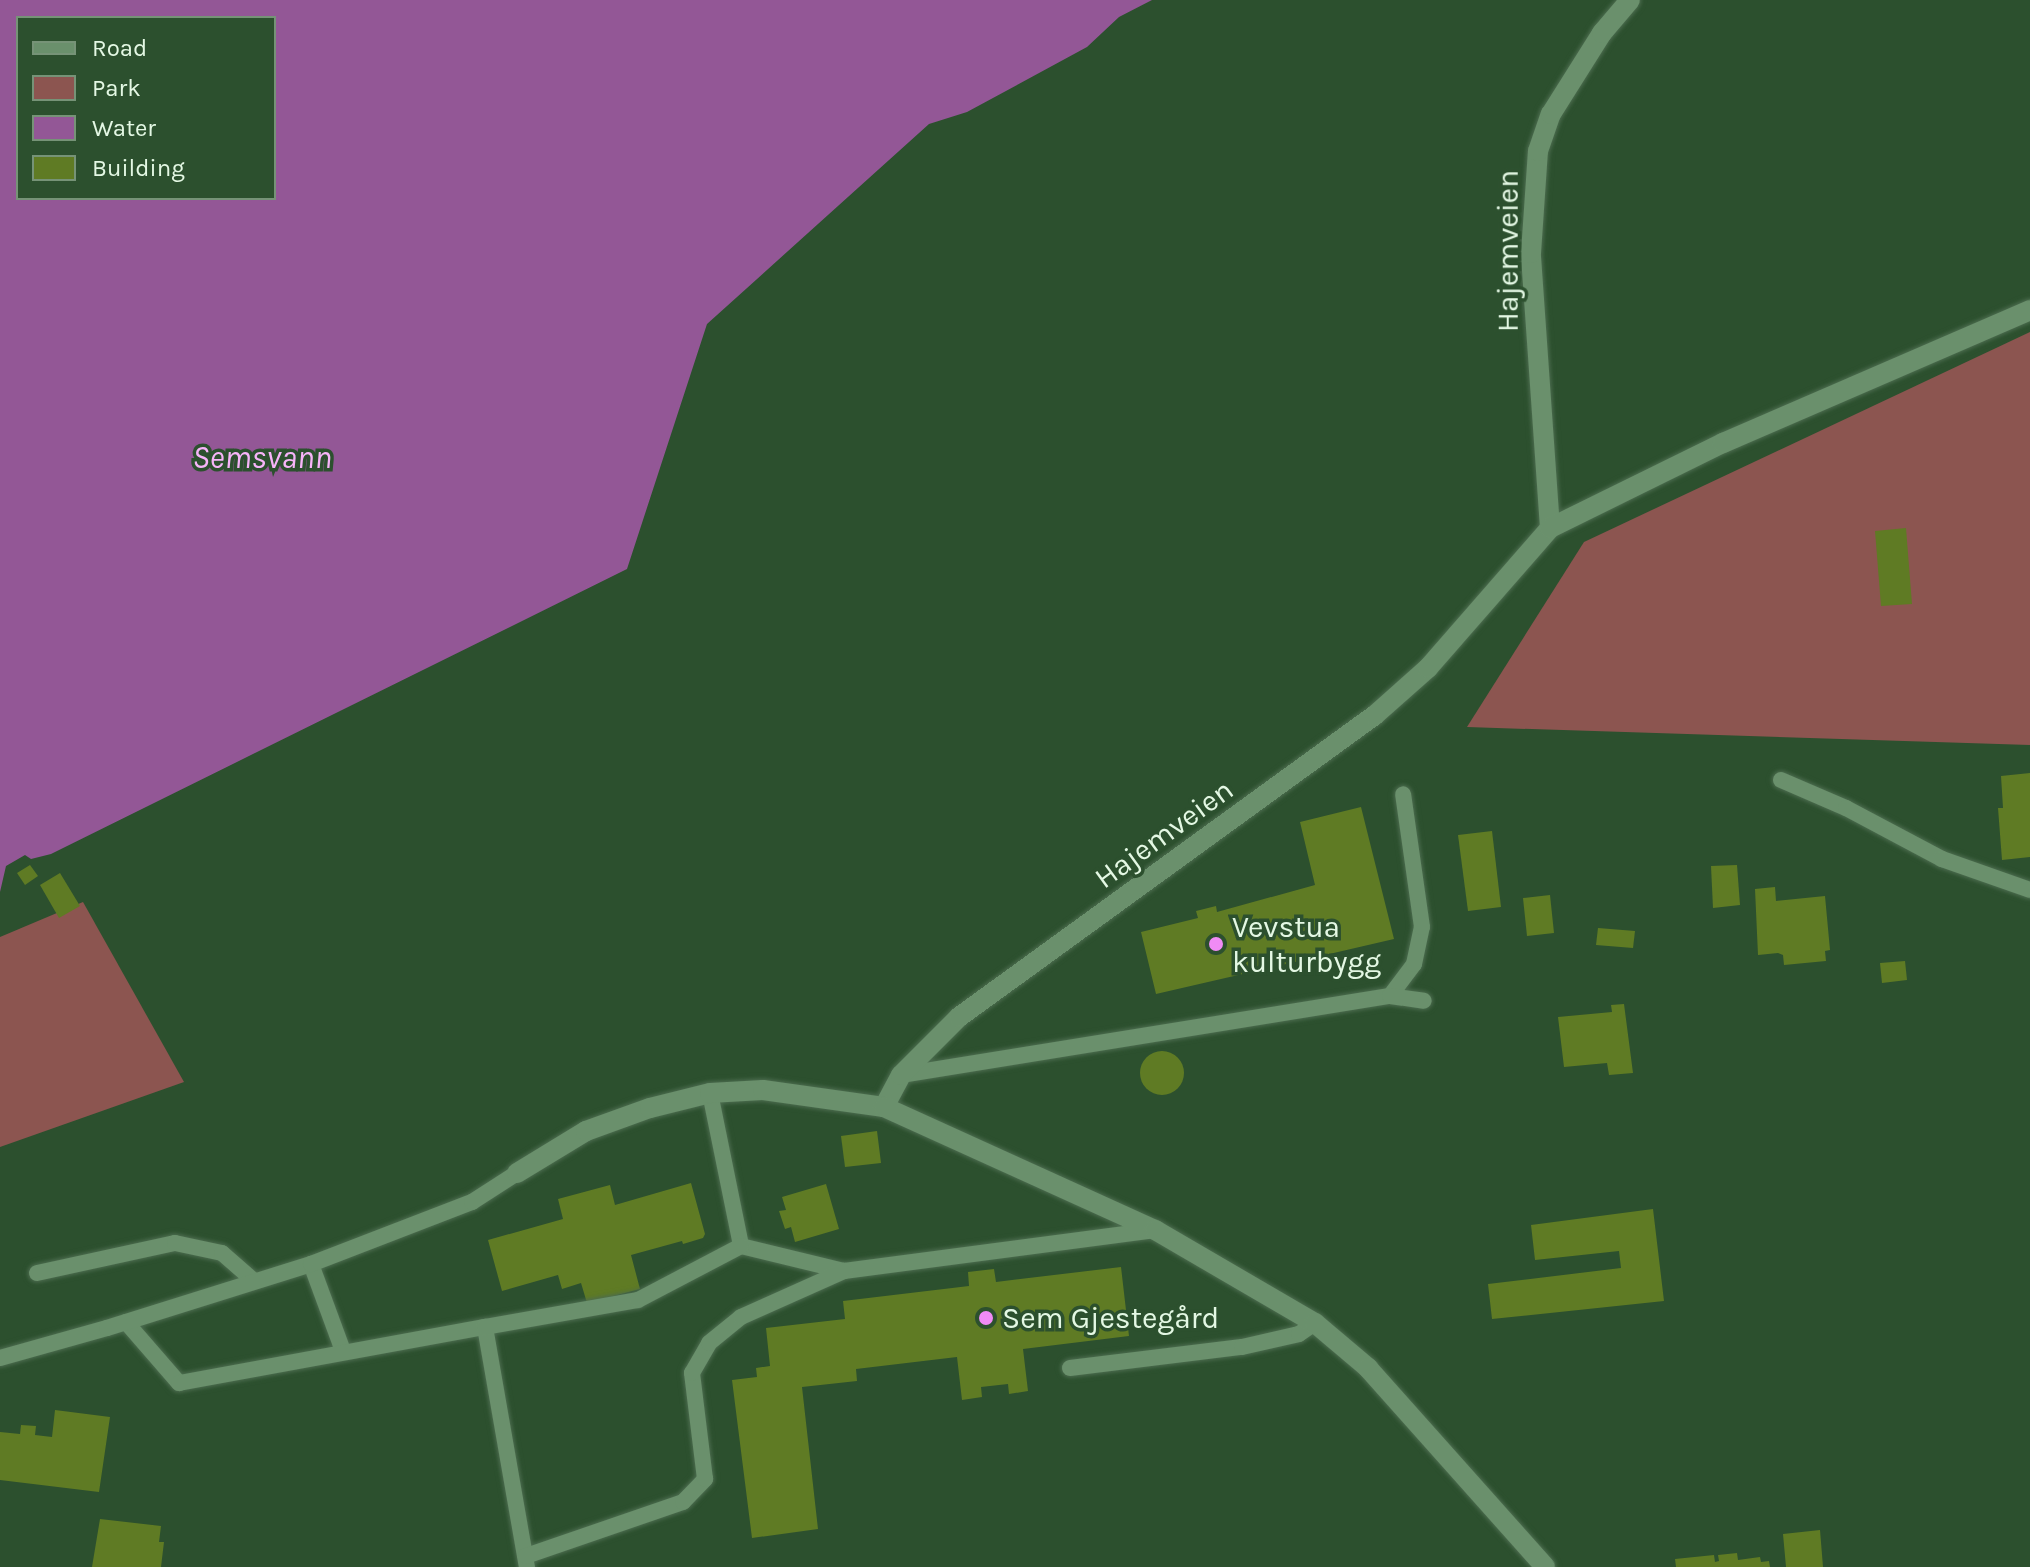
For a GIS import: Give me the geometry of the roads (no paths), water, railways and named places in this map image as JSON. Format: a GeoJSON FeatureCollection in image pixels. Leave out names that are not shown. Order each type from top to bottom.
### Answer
{"type":"FeatureCollection","features":[{"type":"Feature","properties":{"kind":"street","name":"Hajemveien"},"geometry":{"type":"LineString","coordinates":[[884,1107],[901,1075],[959,1017],[1375,715],[1428,668],[1550,528],[1531,253],[1538,151],[1551,114],[1602,33],[1630,0]]}},
{"type":"Feature","properties":{"kind":"street"},"geometry":{"type":"LineString","coordinates":[[1550,528],[1723,443],[2030,310]]}},
{"type":"Feature","properties":{"kind":"street"},"geometry":{"type":"LineString","coordinates":[[517,1173],[586,1131],[650,1108],[710,1093],[763,1090],[884,1107],[1155,1230],[1315,1323],[1368,1368],[1545,1567]]}},
{"type":"Feature","properties":{"kind":"lane"},"geometry":{"type":"LineString","coordinates":[[1781,780],[1846,808],[1942,859],[2030,890]]}},
{"type":"Feature","properties":{"kind":"lane"},"geometry":{"type":"LineString","coordinates":[[1390,996],[1414,964],[1422,927],[1403,794]]}},
{"type":"Feature","properties":{"kind":"lane"},"geometry":{"type":"LineString","coordinates":[[901,1075],[1390,996],[1424,1001]]}},
{"type":"Feature","properties":{"kind":"lane"},"geometry":{"type":"LineString","coordinates":[[710,1093],[741,1246]]}},
{"type":"Feature","properties":{"kind":"lane"},"geometry":{"type":"LineString","coordinates":[[0,1358],[311,1264],[472,1202],[517,1173]]}},
{"type":"Feature","properties":{"kind":"lane"},"geometry":{"type":"LineString","coordinates":[[485,1327],[526,1561],[683,1502],[705,1479],[692,1373],[709,1343],[741,1317],[844,1271],[1155,1230]]}},
{"type":"Feature","properties":{"kind":"lane"},"geometry":{"type":"LineString","coordinates":[[37,1273],[175,1243],[222,1253],[254,1281]]}},
{"type":"Feature","properties":{"kind":"lane"},"geometry":{"type":"LineString","coordinates":[[126,1322],[179,1383],[638,1300],[741,1246],[844,1271]]}},
{"type":"Feature","properties":{"kind":"lane"},"geometry":{"type":"LineString","coordinates":[[311,1264],[343,1351]]}},
{"type":"Feature","properties":{"kind":"lane"},"geometry":{"type":"LineString","coordinates":[[1070,1368],[1242,1347],[1291,1336],[1315,1323]]}},
{"type":"Feature","properties":{"kind":"water","name":"Semsvann"},"geometry":{"type":"Polygon","coordinates":[[[0,0],[1152,0],[1119,17],[1087,47],[967,112],[929,124],[707,324],[627,569],[51,854],[31,859],[25,855],[6,866],[0,892],[0,0]]]}},
{"type":"Feature","properties":{"kind":"place","name":"Vevstua kulturbygg"},"geometry":{"type":"Point","coordinates":[1216,944]}},
{"type":"Feature","properties":{"kind":"place","name":"Sem Gjestegård"},"geometry":{"type":"Point","coordinates":[986,1318]}}]}
